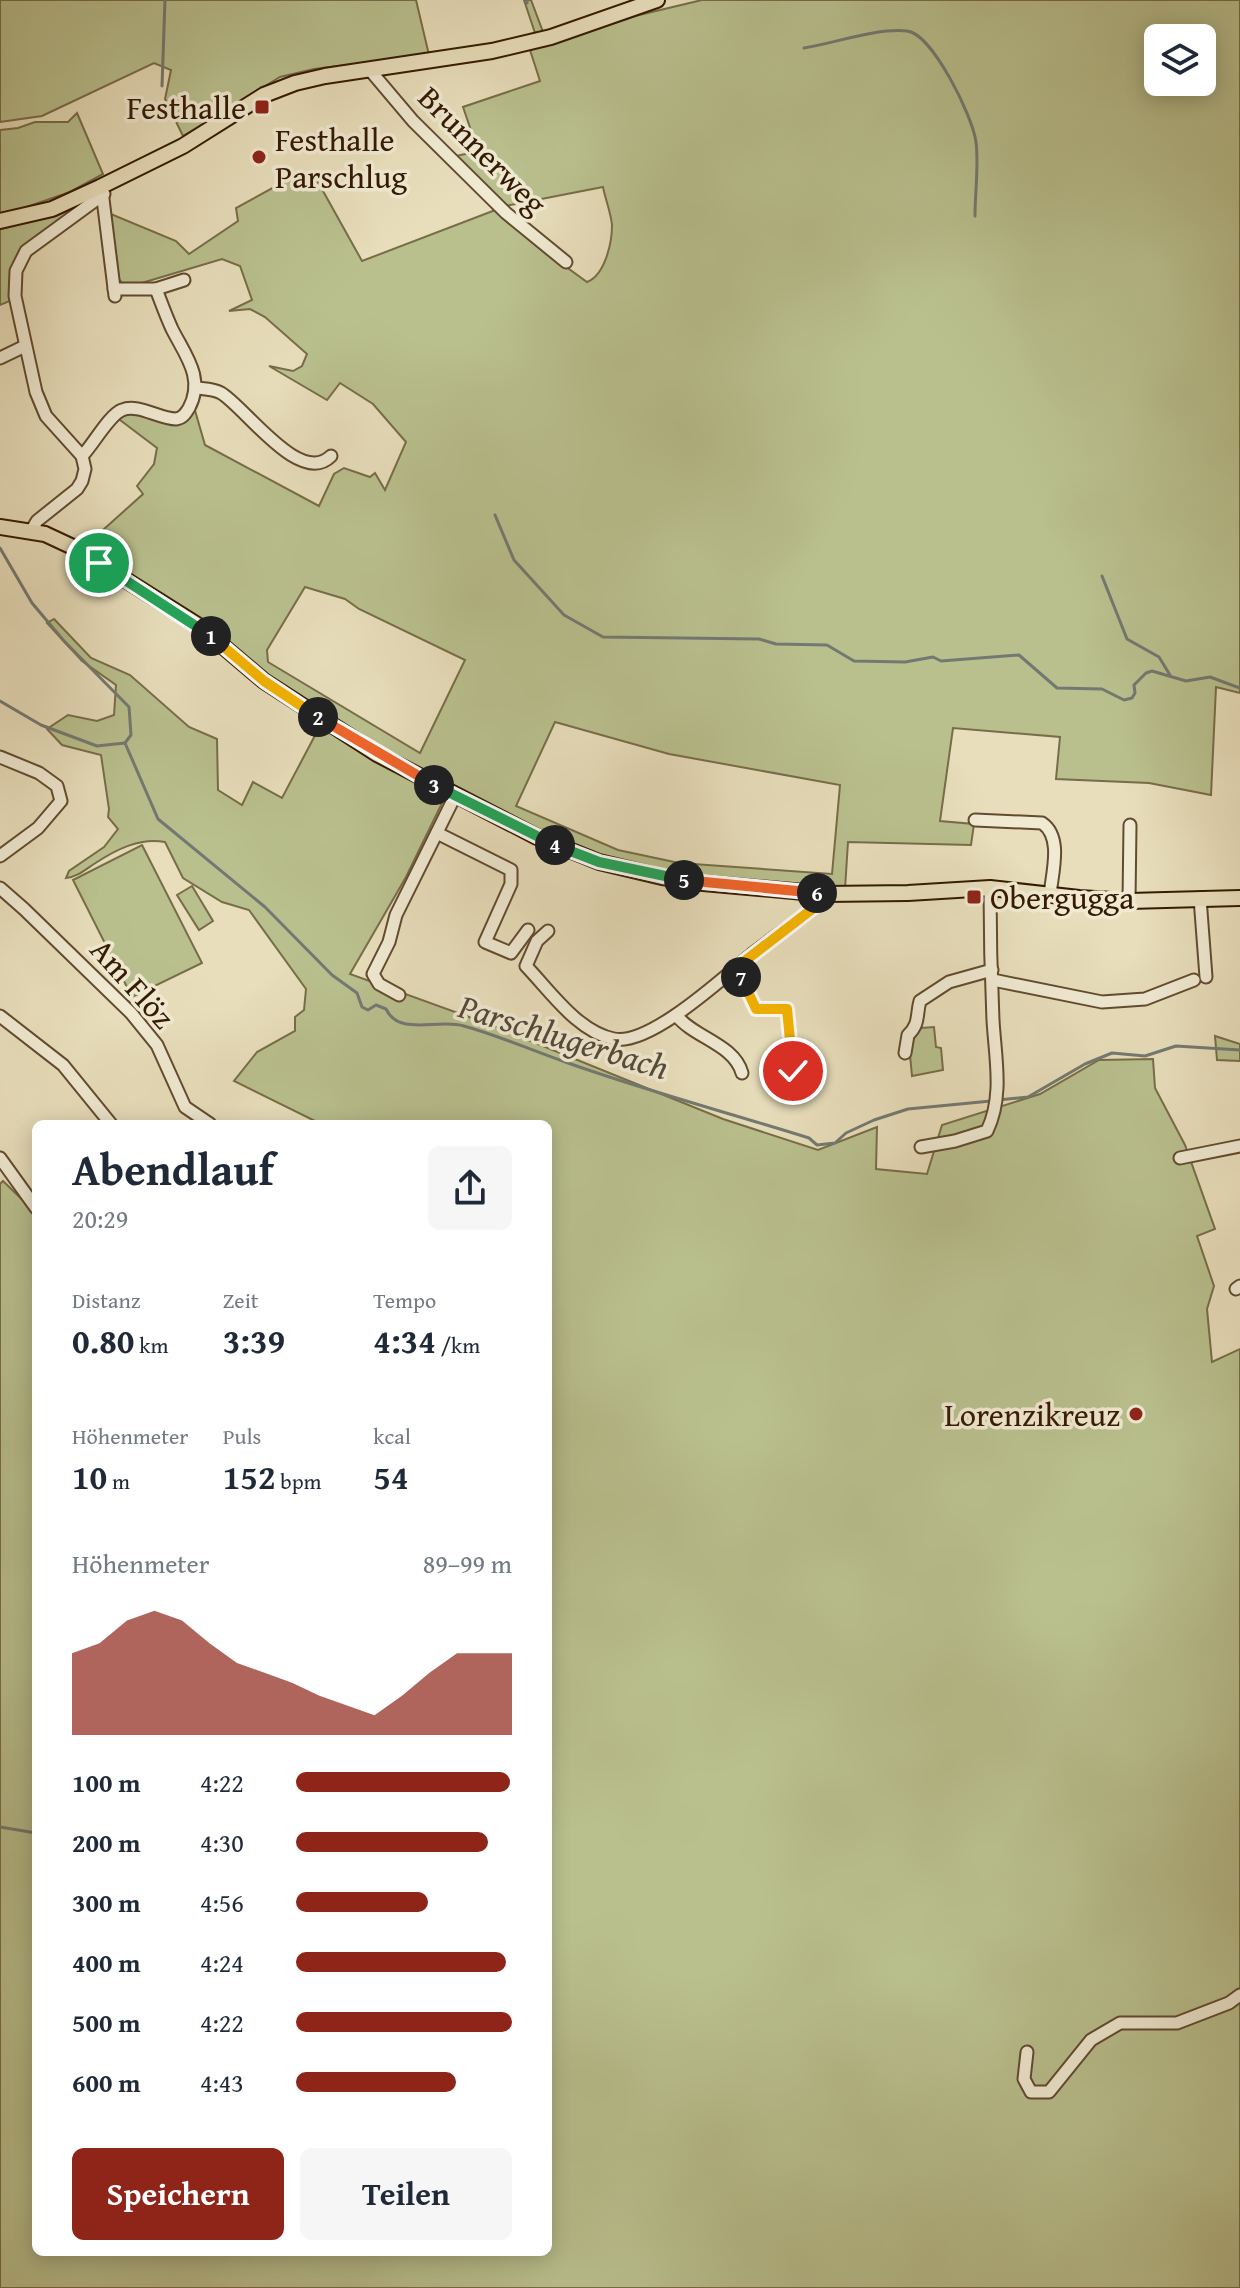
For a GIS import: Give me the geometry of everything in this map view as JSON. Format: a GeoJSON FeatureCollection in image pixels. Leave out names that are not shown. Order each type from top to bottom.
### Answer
{"type":"FeatureCollection","features":[{"type":"Feature","properties":{"kind":"main road"},"geometry":{"type":"LineString","coordinates":[[0,221],[52,209],[102,191],[183,146],[264,95],[295,83],[492,51],[551,37],[657,0]]}},
{"type":"Feature","properties":{"kind":"main road"},"geometry":{"type":"LineString","coordinates":[[0,527],[60,539],[199,626],[264,681],[377,754],[537,837],[599,862],[703,883],[826,894],[990,888],[1129,901],[1240,898]]}},
{"type":"Feature","properties":{"kind":"street","name":"Brunnerweg"},"geometry":{"type":"LineString","coordinates":[[369,69],[413,121],[506,213],[566,262]]}},
{"type":"Feature","properties":{"kind":"street"},"geometry":{"type":"LineString","coordinates":[[102,191],[114,292],[156,289],[184,280]]}},
{"type":"Feature","properties":{"kind":"street"},"geometry":{"type":"LineString","coordinates":[[31,531],[37,521],[77,489],[85,469],[82,456],[46,416],[36,392],[15,296],[16,271],[26,251],[102,191]]}},
{"type":"Feature","properties":{"kind":"street"},"geometry":{"type":"LineString","coordinates":[[82,456],[122,409],[175,419],[181,418],[191,404],[197,388],[191,364],[156,289]]}},
{"type":"Feature","properties":{"kind":"street"},"geometry":{"type":"LineString","coordinates":[[0,358],[25,346]]}},
{"type":"Feature","properties":{"kind":"street"},"geometry":{"type":"LineString","coordinates":[[197,388],[224,394],[270,439],[298,458],[319,463],[331,456]]}},
{"type":"Feature","properties":{"kind":"street"},"geometry":{"type":"LineString","coordinates":[[0,757],[39,773],[57,786],[61,801],[38,828],[0,856]]}},
{"type":"Feature","properties":{"kind":"street"},"geometry":{"type":"LineString","coordinates":[[399,995],[379,984],[373,974],[389,942],[396,915],[455,796]]}},
{"type":"Feature","properties":{"kind":"street"},"geometry":{"type":"LineString","coordinates":[[975,820],[1042,823],[1048,827],[1054,848],[1050,895]]}},
{"type":"Feature","properties":{"kind":"street"},"geometry":{"type":"LineString","coordinates":[[1129,901],[1130,825]]}},
{"type":"Feature","properties":{"kind":"street"},"geometry":{"type":"LineString","coordinates":[[437,833],[511,870],[511,884],[485,942],[511,953],[528,930]]}},
{"type":"Feature","properties":{"kind":"street","name":"Am Flöz"},"geometry":{"type":"LineString","coordinates":[[0,888],[131,1013],[157,1045],[185,1107],[204,1120]]}},
{"type":"Feature","properties":{"kind":"street"},"geometry":{"type":"LineString","coordinates":[[921,1147],[987,1131],[994,1117],[990,888]]}},
{"type":"Feature","properties":{"kind":"street"},"geometry":{"type":"LineString","coordinates":[[548,931],[537,941],[526,966],[566,1008],[598,1034],[626,1040],[676,1015],[820,903],[826,894]]}},
{"type":"Feature","properties":{"kind":"street"},"geometry":{"type":"LineString","coordinates":[[905,1053],[908,1035],[918,1021],[920,1001],[949,982],[993,975],[1102,1002],[1145,999],[1200,979],[1201,898]]}},
{"type":"Feature","properties":{"kind":"street"},"geometry":{"type":"LineString","coordinates":[[737,967],[756,1009],[787,1009],[793,1071]]}},
{"type":"Feature","properties":{"kind":"street"},"geometry":{"type":"LineString","coordinates":[[676,1015],[685,1026],[733,1056],[742,1073]]}},
{"type":"Feature","properties":{"kind":"street"},"geometry":{"type":"LineString","coordinates":[[0,1016],[63,1065],[108,1120]]}},
{"type":"Feature","properties":{"kind":"street"},"geometry":{"type":"LineString","coordinates":[[1180,1158],[1240,1146]]}},
{"type":"Feature","properties":{"kind":"street"},"geometry":{"type":"LineString","coordinates":[[0,1158],[32,1202]]}},
{"type":"Feature","properties":{"kind":"street"},"geometry":{"type":"LineString","coordinates":[[1027,2052],[1024,2079],[1031,2092],[1049,2092],[1091,2040],[1120,2023],[1177,2023],[1229,2003],[1240,1995]]}},
{"type":"Feature","properties":{"kind":"green space"},"geometry":{"type":"Polygon","coordinates":[[[0,0],[416,0],[429,55],[314,69],[280,77],[183,136],[165,99],[171,70],[154,63],[42,116],[0,122],[0,0]]]}},
{"type":"Feature","properties":{"kind":"green space"},"geometry":{"type":"Polygon","coordinates":[[[524,0],[531,0],[543,32],[535,33],[524,0]]]}},
{"type":"Feature","properties":{"kind":"green space"},"geometry":{"type":"Polygon","coordinates":[[[702,0],[1240,0],[1240,693],[1216,687],[1211,795],[1149,783],[1056,779],[1060,737],[953,728],[940,821],[974,824],[971,845],[848,842],[845,889],[699,879],[609,862],[507,818],[334,723],[83,548],[143,494],[137,486],[154,464],[157,448],[116,417],[122,414],[142,414],[169,421],[194,407],[205,445],[319,506],[334,474],[344,468],[370,477],[375,473],[385,490],[406,442],[373,404],[340,383],[327,400],[269,366],[293,371],[302,366],[307,354],[265,317],[250,309],[229,311],[252,300],[240,266],[222,259],[135,285],[123,284],[117,277],[111,214],[176,241],[189,254],[238,221],[236,208],[300,173],[318,182],[362,261],[498,209],[532,242],[587,282],[603,266],[611,241],[612,225],[603,187],[505,206],[452,157],[478,151],[463,107],[540,81],[530,50],[635,16],[702,0]],[[305,587],[267,650],[268,662],[420,753],[465,660],[359,609],[345,599],[305,587]],[[555,722],[516,806],[618,850],[679,863],[832,874],[840,785],[669,754],[555,722]]]}},
{"type":"Feature","properties":{"kind":"green space"},"geometry":{"type":"Polygon","coordinates":[[[77,113],[103,174],[70,192],[0,216],[0,130],[35,122],[68,122],[77,113]]]}},
{"type":"Feature","properties":{"kind":"green space"},"geometry":{"type":"Polygon","coordinates":[[[96,195],[24,249],[12,300],[0,305],[0,229],[61,212],[96,195]]]}},
{"type":"Feature","properties":{"kind":"green space"},"geometry":{"type":"Polygon","coordinates":[[[54,619],[91,658],[130,675],[189,727],[217,739],[218,790],[242,805],[253,782],[282,798],[320,726],[444,799],[406,877],[350,974],[491,1025],[723,1119],[818,1150],[877,1127],[876,1169],[927,1174],[942,1125],[1040,1094],[1099,1060],[1153,1059],[1155,1088],[1185,1145],[1215,1229],[1197,1236],[1214,1286],[1207,1309],[1212,1362],[1240,1349],[1240,2288],[0,2288],[0,1184],[3,1181],[32,1209],[32,2256],[552,2256],[552,1120],[313,1120],[234,1081],[257,1052],[295,1031],[295,1017],[304,1010],[306,989],[249,910],[222,902],[183,878],[165,842],[146,841],[128,846],[66,878],[69,871],[104,847],[118,829],[108,817],[101,755],[62,745],[47,729],[68,715],[97,721],[114,715],[116,685],[82,661],[47,623],[54,619]]]}},
{"type":"Feature","properties":{"kind":"green space"},"geometry":{"type":"Polygon","coordinates":[[[142,845],[202,963],[132,997],[73,880],[142,845]]]}},
{"type":"Feature","properties":{"kind":"green space"},"geometry":{"type":"Polygon","coordinates":[[[192,886],[213,921],[199,930],[177,895],[192,886]]]}},
{"type":"Feature","properties":{"kind":"green space"},"geometry":{"type":"Polygon","coordinates":[[[934,1027],[936,1047],[941,1048],[943,1070],[912,1076],[909,1045],[921,1028],[934,1027]]]}},
{"type":"Feature","properties":{"kind":"green space"},"geometry":{"type":"Polygon","coordinates":[[[1215,1036],[1240,1044],[1240,1061],[1217,1060],[1215,1036]]]}},
{"type":"Feature","properties":{"kind":"waterway"},"geometry":{"type":"LineString","coordinates":[[162,86],[165,0]]}},
{"type":"Feature","properties":{"kind":"waterway"},"geometry":{"type":"LineString","coordinates":[[804,48],[895,31],[917,35],[950,78],[973,130],[977,160],[975,216]]}},
{"type":"Feature","properties":{"kind":"waterway"},"geometry":{"type":"LineString","coordinates":[[495,515],[514,560],[564,615],[603,637],[759,639],[776,644],[827,645],[854,661],[905,662],[933,657],[941,661],[1019,655],[1057,688],[1102,689],[1124,700],[1132,698],[1134,685],[1152,671],[1186,681],[1210,677],[1240,688]]}},
{"type":"Feature","properties":{"kind":"waterway","name":"Parschlugerbach"},"geometry":{"type":"LineString","coordinates":[[0,548],[32,603],[64,641],[129,707],[131,735],[125,743],[158,819],[265,907],[332,975],[357,993],[362,1007],[368,1010],[376,1005],[386,1009],[400,1022],[410,1025],[464,1026],[628,1083],[809,1138],[817,1145],[835,1143],[846,1133],[908,1109],[991,1101]]}},
{"type":"Feature","properties":{"kind":"waterway"},"geometry":{"type":"LineString","coordinates":[[1102,576],[1127,639],[1159,657],[1170,675]]}},
{"type":"Feature","properties":{"kind":"waterway"},"geometry":{"type":"LineString","coordinates":[[0,701],[41,725],[97,746],[125,743]]}},
{"type":"Feature","properties":{"kind":"waterway","name":"Parschlugerbach"},"geometry":{"type":"LineString","coordinates":[[998,1100],[1028,1097],[1085,1064],[1112,1053],[1145,1056],[1176,1046],[1240,1050]]}},
{"type":"Feature","properties":{"kind":"waterway"},"geometry":{"type":"LineString","coordinates":[[0,1827],[32,1832]]}},
{"type":"Feature","properties":{"kind":"place","name":"Festhalle"},"geometry":{"type":"Point","coordinates":[262,107]}},
{"type":"Feature","properties":{"kind":"place","name":"Festhalle Parschlug"},"geometry":{"type":"Point","coordinates":[259,157]}},
{"type":"Feature","properties":{"kind":"place","name":"Obergugga"},"geometry":{"type":"Point","coordinates":[974,897]}},
{"type":"Feature","properties":{"kind":"place","name":"Lorenzikreuz"},"geometry":{"type":"Point","coordinates":[1136,1414]}},
{"type":"Feature","properties":{"kind":"route"},"geometry":{"type":"LineString","coordinates":[[99,563],[199,626],[295,703],[377,754],[537,837],[599,862],[662,877],[826,894],[820,903],[737,967],[756,1009],[787,1009],[793,1071]]}}]}
